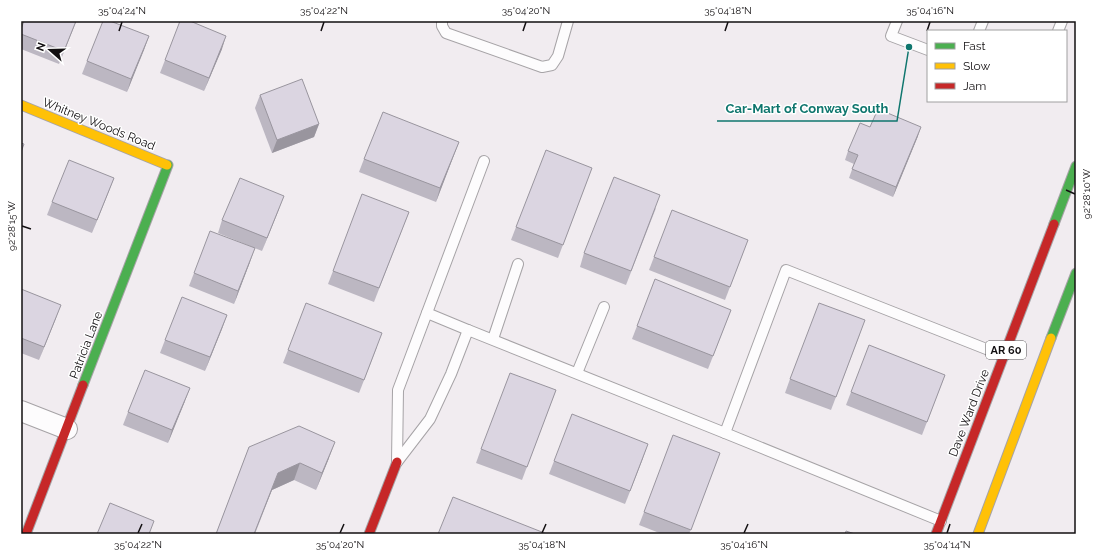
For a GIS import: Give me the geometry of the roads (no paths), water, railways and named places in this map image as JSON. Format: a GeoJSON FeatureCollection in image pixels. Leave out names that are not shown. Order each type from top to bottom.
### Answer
{"type":"FeatureCollection","features":[{"type":"Feature","properties":{"kind":"main road","name":"Whitney Woods Road"},"geometry":{"type":"LineString","coordinates":[[21,105],[168,165]]}},
{"type":"Feature","properties":{"kind":"main road","name":"Patricia Lane"},"geometry":{"type":"LineString","coordinates":[[26,534],[168,165]]}},
{"type":"Feature","properties":{"kind":"main road","name":"Dave Ward Drive"},"geometry":{"type":"LineString","coordinates":[[936,534],[1076,166]]}},
{"type":"Feature","properties":{"kind":"main road","name":"AR 60"},"geometry":{"type":"LineString","coordinates":[[978,534],[1075,279]]}},
{"type":"Feature","properties":{"kind":"main road"},"geometry":{"type":"LineString","coordinates":[[369,534],[397,462]]}},
{"type":"Feature","properties":{"kind":"street"},"geometry":{"type":"LineString","coordinates":[[21,411],[67,429]]}},
{"type":"Feature","properties":{"kind":"lane"},"geometry":{"type":"LineString","coordinates":[[442,21],[442,26],[446,33],[542,67],[552,65],[558,56],[568,21]]}},
{"type":"Feature","properties":{"kind":"lane"},"geometry":{"type":"LineString","coordinates":[[897,21],[891,36],[927,50]]}},
{"type":"Feature","properties":{"kind":"lane"},"geometry":{"type":"LineString","coordinates":[[397,462],[398,390],[484,161]]}},
{"type":"Feature","properties":{"kind":"lane"},"geometry":{"type":"LineString","coordinates":[[493,339],[518,264]]}},
{"type":"Feature","properties":{"kind":"lane"},"geometry":{"type":"LineString","coordinates":[[725,434],[786,270],[1004,356]]}},
{"type":"Feature","properties":{"kind":"lane"},"geometry":{"type":"LineString","coordinates":[[577,373],[604,307]]}},
{"type":"Feature","properties":{"kind":"lane"},"geometry":{"type":"LineString","coordinates":[[427,313],[941,521]]}},
{"type":"Feature","properties":{"kind":"lane"},"geometry":{"type":"LineString","coordinates":[[397,462],[430,419],[451,374],[468,330]]}},
{"type":"Feature","properties":{"kind":"place","name":"Car-Mart of Conway South"},"geometry":{"type":"Point","coordinates":[909,47]}}]}
